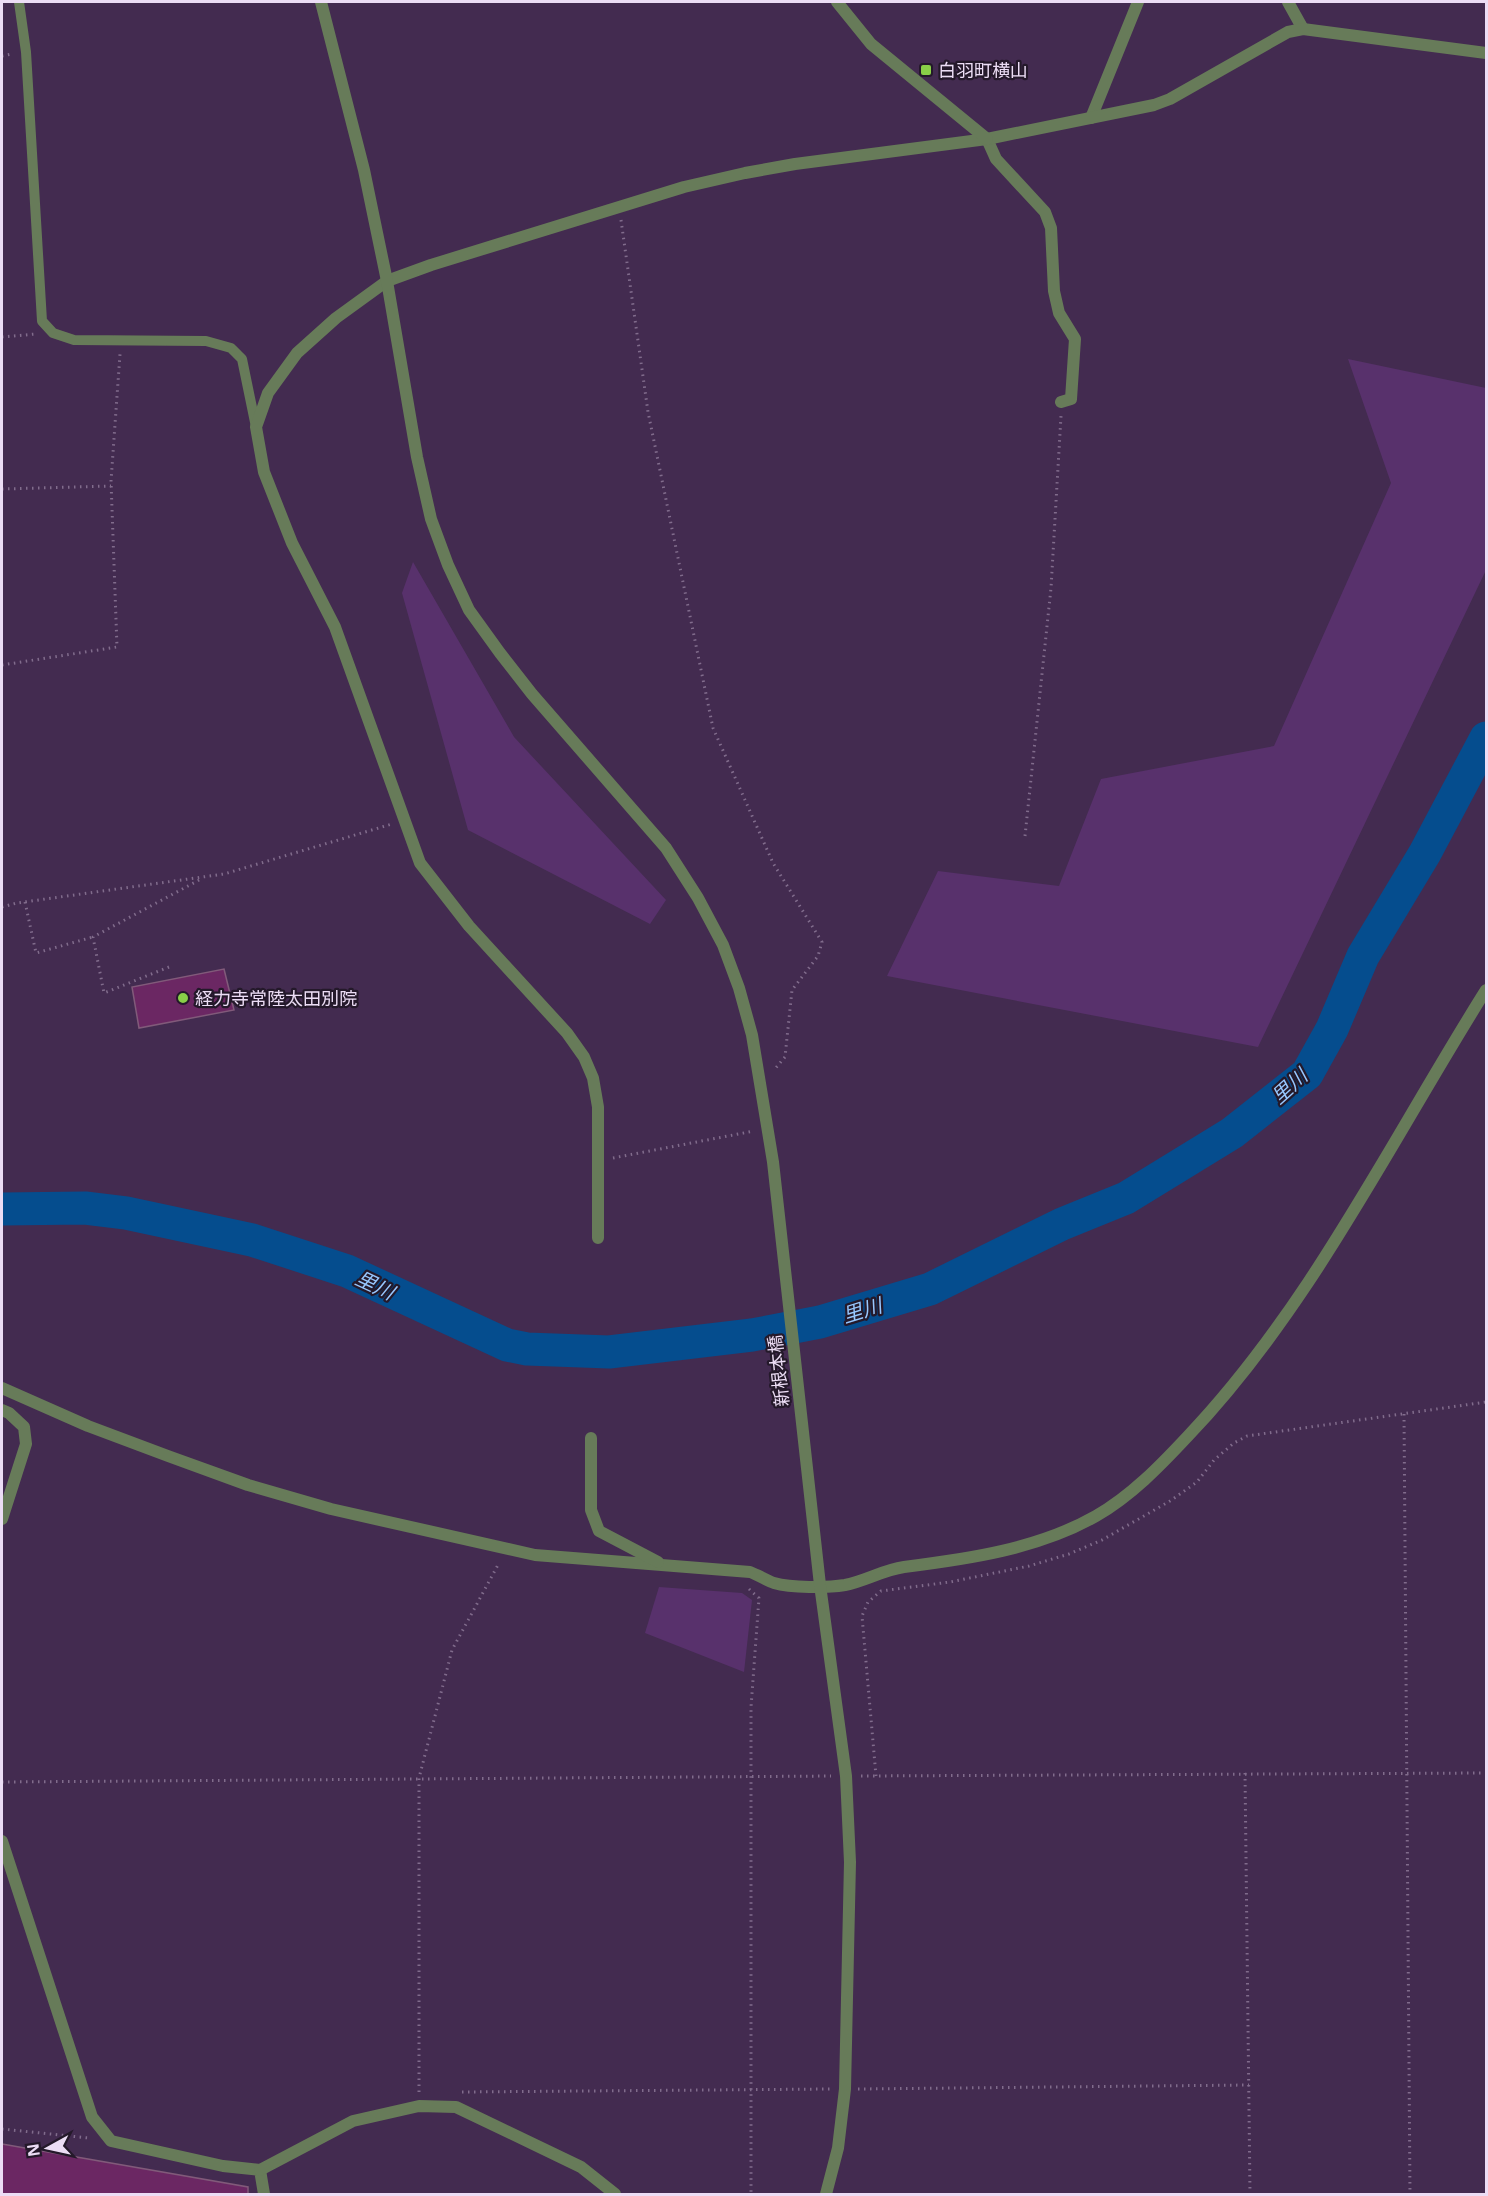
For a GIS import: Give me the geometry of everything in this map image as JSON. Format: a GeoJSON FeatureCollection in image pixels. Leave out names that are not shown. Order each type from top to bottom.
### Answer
{"type":"FeatureCollection","features":[{"type":"Feature","properties":{"kind":"street","name":"新根本橋"},"geometry":{"type":"LineString","coordinates":[[321,2],[364,170],[387,281],[417,457],[431,519],[448,565],[469,610],[500,653],[532,694],[666,848],[698,898],[723,945],[739,988],[752,1035],[773,1162],[820,1580],[846,1776],[850,1862],[845,2089],[838,2148],[826,2194]]}},
{"type":"Feature","properties":{"kind":"street"},"geometry":{"type":"LineString","coordinates":[[837,2],[871,44],[987,140],[996,159],[1046,212],[1051,228],[1054,291],[1059,313],[1075,339],[1071,399],[1061,402]]}},
{"type":"Feature","properties":{"kind":"street"},"geometry":{"type":"LineString","coordinates":[[1091,118],[1138,2]]}},
{"type":"Feature","properties":{"kind":"street"},"geometry":{"type":"LineString","coordinates":[[1288,2],[1303,29]]}},
{"type":"Feature","properties":{"kind":"street"},"geometry":{"type":"LineString","coordinates":[[598,1238],[598,1107],[593,1078],[584,1057],[567,1033],[469,926],[420,863],[334,627],[292,543],[264,472],[256,427],[268,393],[297,353],[336,318],[387,281],[684,187],[795,164],[987,140],[1170,99],[1275,38],[1303,29],[1486,53]]}},
{"type":"Feature","properties":{"kind":"street"},"geometry":{"type":"LineString","coordinates":[[2,1388],[88,1426],[248,1485],[332,1509],[535,1555],[750,1572],[773,1583],[820,1580],[843,1585],[894,1569],[959,1561],[1052,1536],[1093,1518],[1118,1503],[1141,1483],[1218,1405],[1273,1334],[1486,990]]}},
{"type":"Feature","properties":{"kind":"street"},"geometry":{"type":"LineString","coordinates":[[2,1519],[26,1444],[24,1427],[4,1409]]}},
{"type":"Feature","properties":{"kind":"street"},"geometry":{"type":"LineString","coordinates":[[591,1438],[591,1510],[599,1531],[663,1565]]}},
{"type":"Feature","properties":{"kind":"street"},"geometry":{"type":"LineString","coordinates":[[2,1841],[92,2117],[111,2141],[223,2166],[260,2170],[353,2121],[419,2106],[456,2106],[581,2167],[615,2194]]}},
{"type":"Feature","properties":{"kind":"street"},"geometry":{"type":"LineString","coordinates":[[260,2170],[264,2194]]}},
{"type":"Feature","properties":{"kind":"lane"},"geometry":{"type":"LineString","coordinates":[[19,2],[26,52],[42,321],[53,333],[74,339],[206,341],[231,348],[242,359],[256,427]]}},
{"type":"Feature","properties":{"kind":"path"},"geometry":{"type":"LineString","coordinates":[[619,207],[648,412],[713,728],[773,862],[822,942],[818,957],[792,990],[785,1057],[774,1068],[773,1078]]}},
{"type":"Feature","properties":{"kind":"path"},"geometry":{"type":"LineString","coordinates":[[2,337],[53,333]]}},
{"type":"Feature","properties":{"kind":"path"},"geometry":{"type":"LineString","coordinates":[[2,665],[117,647],[111,486],[120,340]]}},
{"type":"Feature","properties":{"kind":"path"},"geometry":{"type":"LineString","coordinates":[[1025,836],[1051,588],[1061,402]]}},
{"type":"Feature","properties":{"kind":"path"},"geometry":{"type":"LineString","coordinates":[[2,489],[111,486]]}},
{"type":"Feature","properties":{"kind":"path"},"geometry":{"type":"LineString","coordinates":[[2,907],[224,874],[405,820]]}},
{"type":"Feature","properties":{"kind":"path"},"geometry":{"type":"LineString","coordinates":[[25,902],[36,953],[93,937],[205,877]]}},
{"type":"Feature","properties":{"kind":"path"},"geometry":{"type":"LineString","coordinates":[[93,937],[104,993],[168,967]]}},
{"type":"Feature","properties":{"kind":"path"},"geometry":{"type":"LineString","coordinates":[[597,1161],[768,1128]]}},
{"type":"Feature","properties":{"kind":"path"},"geometry":{"type":"LineString","coordinates":[[876,1776],[862,1616],[868,1602],[881,1591],[962,1580],[1069,1554],[1102,1540],[1170,1501],[1197,1482],[1214,1460],[1234,1443],[1247,1436],[1486,1402]]}},
{"type":"Feature","properties":{"kind":"path"},"geometry":{"type":"LineString","coordinates":[[1404,1414],[1410,2194]]}},
{"type":"Feature","properties":{"kind":"path"},"geometry":{"type":"LineString","coordinates":[[419,2106],[419,1778],[452,1650],[496,1564],[506,1562]]}},
{"type":"Feature","properties":{"kind":"path"},"geometry":{"type":"LineString","coordinates":[[748,1587],[759,1598],[753,1669],[751,1776],[751,2194]]}},
{"type":"Feature","properties":{"kind":"path"},"geometry":{"type":"LineString","coordinates":[[1245,1773],[1250,2194]]}},
{"type":"Feature","properties":{"kind":"path"},"geometry":{"type":"LineString","coordinates":[[2,1782],[1486,1773]]}},
{"type":"Feature","properties":{"kind":"path"},"geometry":{"type":"LineString","coordinates":[[2,2129],[111,2141]]}},
{"type":"Feature","properties":{"kind":"shaded area"},"geometry":{"type":"Polygon","coordinates":[[[1348,359],[1486,388],[1486,570],[1258,1047],[887,976],[938,871],[1059,886],[1101,779],[1274,746],[1391,483],[1348,359]]]}},
{"type":"Feature","properties":{"kind":"shaded area"},"geometry":{"type":"Polygon","coordinates":[[[413,562],[514,737],[666,900],[650,924],[468,830],[402,593],[413,562]]]}},
{"type":"Feature","properties":{"kind":"shaded area"},"geometry":{"type":"Polygon","coordinates":[[[659,1587],[742,1593],[752,1600],[744,1672],[645,1633],[659,1587]]]}},
{"type":"Feature","properties":{"kind":"building","name":"経力寺常陸太田別院"},"geometry":{"type":"Polygon","coordinates":[[[224,969],[234,1010],[139,1028],[132,987],[224,969]]]}},
{"type":"Feature","properties":{"kind":"building"},"geometry":{"type":"Polygon","coordinates":[[[2,2144],[248,2187],[248,2194],[2,2194],[2,2144]]]}},
{"type":"Feature","properties":{"kind":"waterway","name":"里川"},"geometry":{"type":"LineString","coordinates":[[2,1209],[85,1208],[126,1213],[252,1240],[347,1271],[507,1345],[527,1349],[609,1352],[752,1335],[820,1322],[930,1289],[1062,1224],[1126,1198],[1232,1133],[1307,1074],[1332,1029],[1363,956],[1425,853],[1486,738]]}},
{"type":"Feature","properties":{"kind":"place","name":"白羽町横山"},"geometry":{"type":"Point","coordinates":[926,70]}},
{"type":"Feature","properties":{"kind":"place","name":"経力寺常陸太田別院"},"geometry":{"type":"Point","coordinates":[183,998]}}]}
